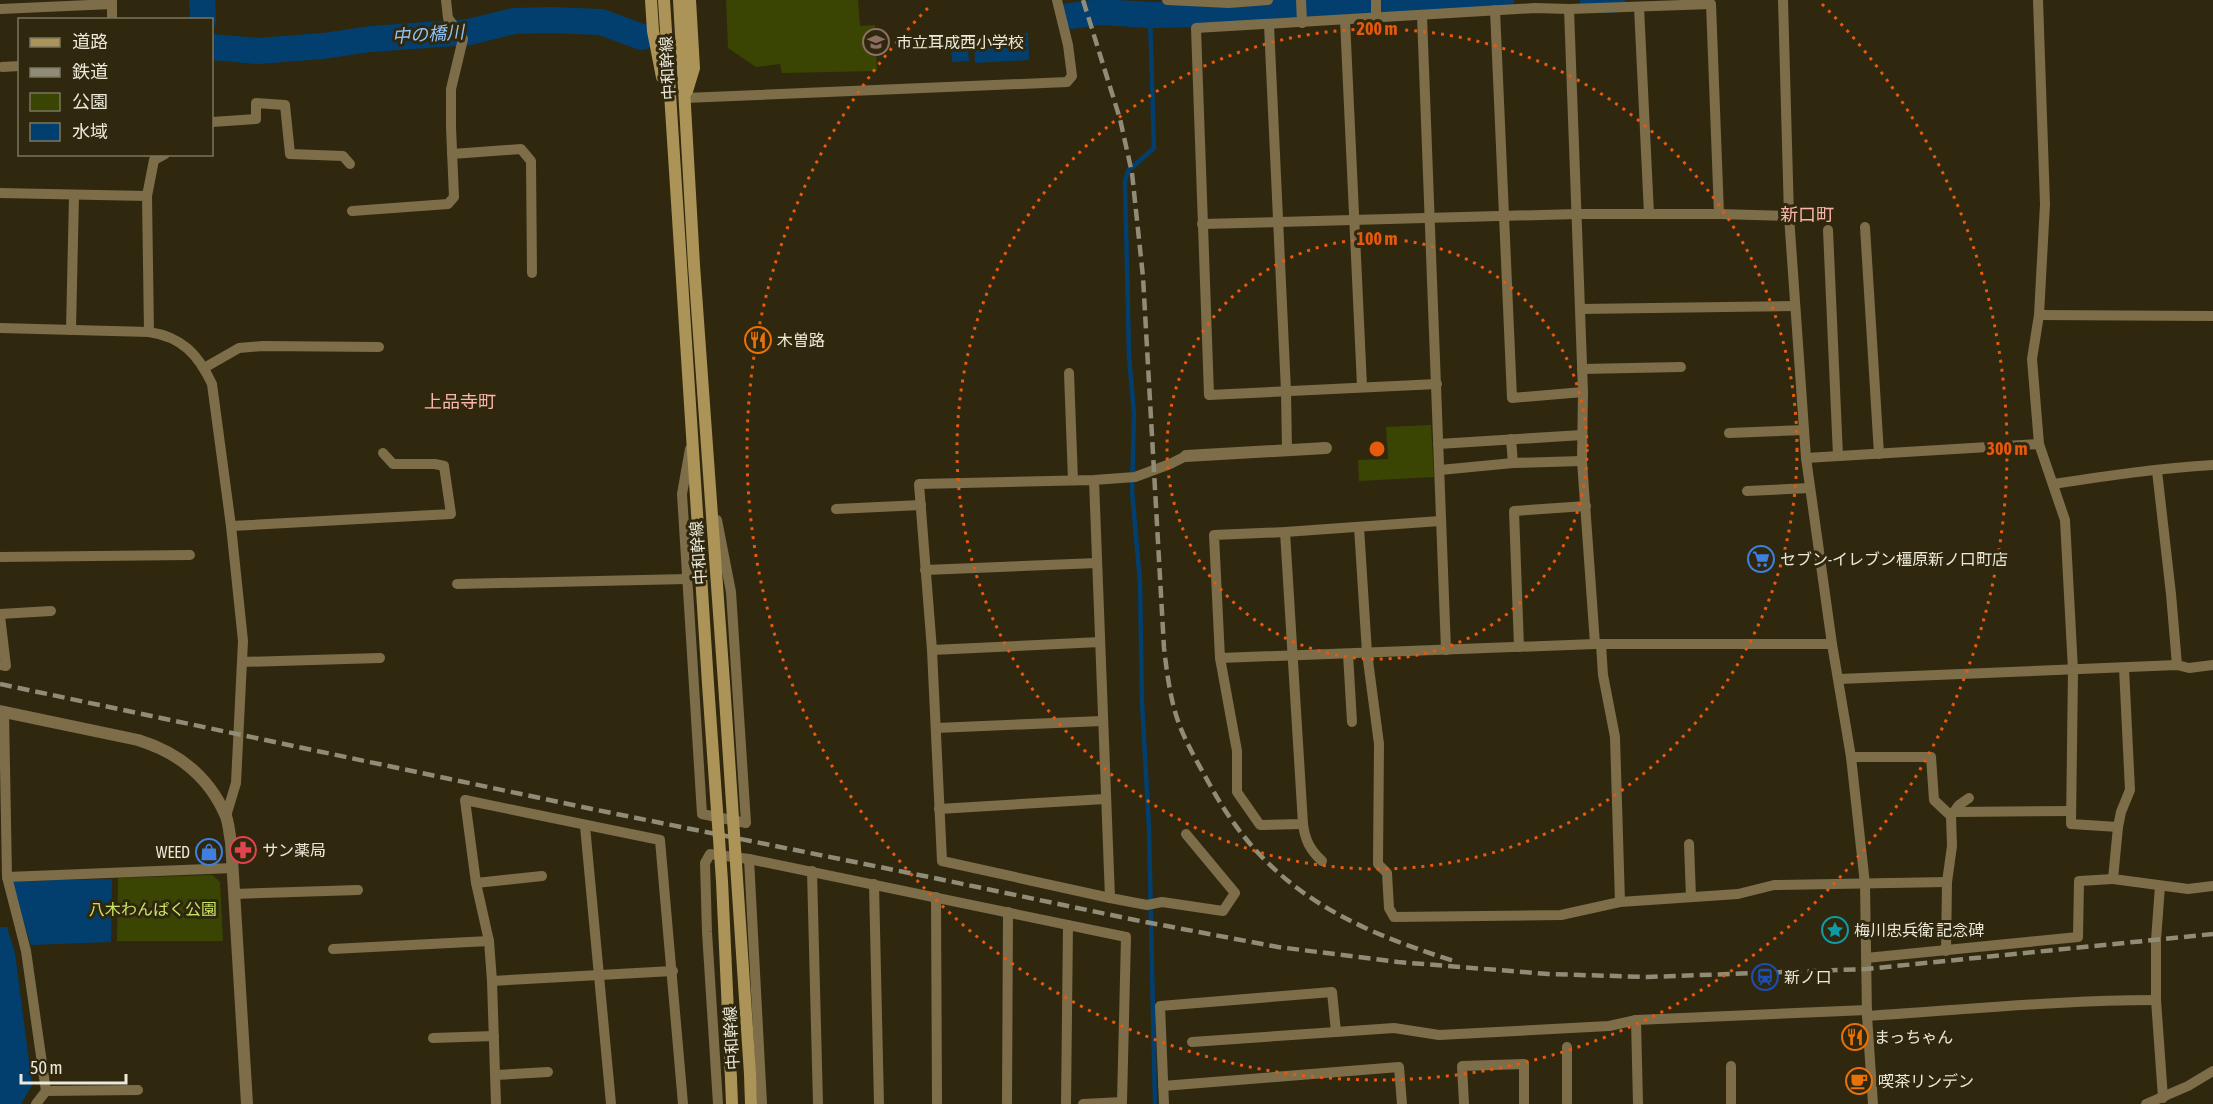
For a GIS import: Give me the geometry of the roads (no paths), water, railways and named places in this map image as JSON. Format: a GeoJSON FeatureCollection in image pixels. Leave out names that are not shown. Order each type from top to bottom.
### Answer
{"type":"FeatureCollection","features":[{"type":"Feature","properties":{"kind":"main road"},"geometry":{"type":"LineString","coordinates":[[651,0],[652,31],[671,119]]}},
{"type":"Feature","properties":{"kind":"main road","name":"中和幹線"},"geometry":{"type":"LineString","coordinates":[[664,0],[691,442],[722,881],[732,1104]]}},
{"type":"Feature","properties":{"kind":"main road","name":"中和幹線"},"geometry":{"type":"LineString","coordinates":[[679,0],[695,277],[751,1104]]}},
{"type":"Feature","properties":{"kind":"main road"},"geometry":{"type":"LineString","coordinates":[[685,98],[694,68],[690,0]]}},
{"type":"Feature","properties":{"kind":"street"},"geometry":{"type":"LineString","coordinates":[[352,211],[448,204],[454,197],[451,89],[460,35],[447,18],[446,0]]}},
{"type":"Feature","properties":{"kind":"street"},"geometry":{"type":"LineString","coordinates":[[685,98],[1067,82],[1072,76],[1068,45],[1057,0]]}},
{"type":"Feature","properties":{"kind":"street"},"geometry":{"type":"LineString","coordinates":[[1167,0],[1268,0]]}},
{"type":"Feature","properties":{"kind":"street"},"geometry":{"type":"LineString","coordinates":[[1783,0],[1790,216],[1806,458],[1832,644],[1851,757],[1865,884],[1867,1013],[1873,1104]]}},
{"type":"Feature","properties":{"kind":"street"},"geometry":{"type":"LineString","coordinates":[[2038,0],[2045,163],[2039,315],[2032,359],[2039,444],[2065,520],[2073,670],[2072,824],[2118,827]]}},
{"type":"Feature","properties":{"kind":"street"},"geometry":{"type":"LineString","coordinates":[[0,9],[112,2],[112,18]]}},
{"type":"Feature","properties":{"kind":"street"},"geometry":{"type":"LineString","coordinates":[[1301,2],[1302,20]]}},
{"type":"Feature","properties":{"kind":"street"},"geometry":{"type":"LineString","coordinates":[[1437,384],[1209,395],[1196,28],[1269,25],[1302,20],[1345,20],[1376,10],[1422,16],[1535,4],[1569,9],[1711,4],[1719,214]]}},
{"type":"Feature","properties":{"kind":"street"},"geometry":{"type":"LineString","coordinates":[[1639,7],[1649,214]]}},
{"type":"Feature","properties":{"kind":"street"},"geometry":{"type":"LineString","coordinates":[[1569,9],[1583,392],[1582,461],[1598,644],[1615,737],[1620,902]]}},
{"type":"Feature","properties":{"kind":"street"},"geometry":{"type":"LineString","coordinates":[[1495,10],[1512,398],[1583,392]]}},
{"type":"Feature","properties":{"kind":"street"},"geometry":{"type":"LineString","coordinates":[[1422,16],[1446,650]]}},
{"type":"Feature","properties":{"kind":"street"},"geometry":{"type":"LineString","coordinates":[[1345,20],[1362,386]]}},
{"type":"Feature","properties":{"kind":"street"},"geometry":{"type":"LineString","coordinates":[[1269,25],[1287,450]]}},
{"type":"Feature","properties":{"kind":"street"},"geometry":{"type":"LineString","coordinates":[[2,67],[18,66]]}},
{"type":"Feature","properties":{"kind":"street"},"geometry":{"type":"LineString","coordinates":[[213,122],[256,119],[256,103],[285,105],[290,154],[343,156],[350,164]]}},
{"type":"Feature","properties":{"kind":"street"},"geometry":{"type":"LineString","coordinates":[[452,154],[521,149],[531,161],[532,273]]}},
{"type":"Feature","properties":{"kind":"street"},"geometry":{"type":"LineString","coordinates":[[149,332],[147,196],[154,160],[161,156]]}},
{"type":"Feature","properties":{"kind":"street"},"geometry":{"type":"LineString","coordinates":[[0,193],[147,196]]}},
{"type":"Feature","properties":{"kind":"street"},"geometry":{"type":"LineString","coordinates":[[71,330],[74,195]]}},
{"type":"Feature","properties":{"kind":"street"},"geometry":{"type":"LineString","coordinates":[[1202,224],[1577,214],[1790,216]]}},
{"type":"Feature","properties":{"kind":"street"},"geometry":{"type":"LineString","coordinates":[[1865,227],[1879,454]]}},
{"type":"Feature","properties":{"kind":"street"},"geometry":{"type":"LineString","coordinates":[[1827,230],[1838,456]]}},
{"type":"Feature","properties":{"kind":"street"},"geometry":{"type":"LineString","coordinates":[[1580,309],[1795,306]]}},
{"type":"Feature","properties":{"kind":"street"},"geometry":{"type":"LineString","coordinates":[[2039,315],[2213,316]]}},
{"type":"Feature","properties":{"kind":"street"},"geometry":{"type":"LineString","coordinates":[[0,328],[149,332],[167,335],[182,343],[204,368],[212,384],[231,526],[243,641],[236,783],[226,816]]}},
{"type":"Feature","properties":{"kind":"street"},"geometry":{"type":"LineString","coordinates":[[204,368],[239,348],[264,346],[379,347]]}},
{"type":"Feature","properties":{"kind":"street"},"geometry":{"type":"LineString","coordinates":[[1582,369],[1681,368]]}},
{"type":"Feature","properties":{"kind":"street"},"geometry":{"type":"LineString","coordinates":[[1069,373],[1073,480]]}},
{"type":"Feature","properties":{"kind":"street"},"geometry":{"type":"LineString","coordinates":[[1729,433],[1804,430]]}},
{"type":"Feature","properties":{"kind":"street"},"geometry":{"type":"LineString","coordinates":[[1438,444],[1582,435]]}},
{"type":"Feature","properties":{"kind":"street"},"geometry":{"type":"LineString","coordinates":[[1511,439],[1513,463]]}},
{"type":"Feature","properties":{"kind":"street"},"geometry":{"type":"LineString","coordinates":[[691,442],[682,494],[702,814],[746,823],[731,592],[710,487]]}},
{"type":"Feature","properties":{"kind":"street"},"geometry":{"type":"LineString","coordinates":[[1806,458],[2039,444]]}},
{"type":"Feature","properties":{"kind":"street"},"geometry":{"type":"LineString","coordinates":[[1186,834],[1235,893],[1223,911],[1162,902],[1147,905],[942,861],[932,650],[919,484],[1135,477],[1170,465],[1186,456],[1326,448]]}},
{"type":"Feature","properties":{"kind":"street"},"geometry":{"type":"LineString","coordinates":[[231,526],[451,514],[444,466],[393,464],[383,453]]}},
{"type":"Feature","properties":{"kind":"street"},"geometry":{"type":"LineString","coordinates":[[1440,470],[1513,463],[1582,461]]}},
{"type":"Feature","properties":{"kind":"street"},"geometry":{"type":"LineString","coordinates":[[2053,484],[2134,472],[2213,465]]}},
{"type":"Feature","properties":{"kind":"street"},"geometry":{"type":"LineString","coordinates":[[2157,471],[2177,665]]}},
{"type":"Feature","properties":{"kind":"street"},"geometry":{"type":"LineString","coordinates":[[1094,480],[1110,898]]}},
{"type":"Feature","properties":{"kind":"street"},"geometry":{"type":"LineString","coordinates":[[1747,491],[1810,488]]}},
{"type":"Feature","properties":{"kind":"street"},"geometry":{"type":"LineString","coordinates":[[837,509],[921,505]]}},
{"type":"Feature","properties":{"kind":"street"},"geometry":{"type":"LineString","coordinates":[[1519,647],[1514,511],[1586,506]]}},
{"type":"Feature","properties":{"kind":"street"},"geometry":{"type":"LineString","coordinates":[[1303,824],[1260,825],[1237,792],[1237,751],[1220,658],[1214,535],[1440,521]]}},
{"type":"Feature","properties":{"kind":"street"},"geometry":{"type":"LineString","coordinates":[[1359,527],[1367,653],[1379,744],[1378,864],[1387,873],[1389,908],[1394,917],[1561,915],[1620,902],[1738,894],[1774,885],[1947,882]]}},
{"type":"Feature","properties":{"kind":"street"},"geometry":{"type":"LineString","coordinates":[[1285,532],[1304,836],[1311,851],[1322,861]]}},
{"type":"Feature","properties":{"kind":"street"},"geometry":{"type":"LineString","coordinates":[[0,557],[190,555]]}},
{"type":"Feature","properties":{"kind":"street"},"geometry":{"type":"LineString","coordinates":[[925,570],[1097,563]]}},
{"type":"Feature","properties":{"kind":"street"},"geometry":{"type":"LineString","coordinates":[[458,584],[687,579]]}},
{"type":"Feature","properties":{"kind":"street"},"geometry":{"type":"LineString","coordinates":[[0,665],[6,666],[0,615],[51,611]]}},
{"type":"Feature","properties":{"kind":"street"},"geometry":{"type":"LineString","coordinates":[[932,650],[1100,642]]}},
{"type":"Feature","properties":{"kind":"street"},"geometry":{"type":"LineString","coordinates":[[1220,658],[1598,644],[1832,644]]}},
{"type":"Feature","properties":{"kind":"street"},"geometry":{"type":"LineString","coordinates":[[1348,654],[1352,722]]}},
{"type":"Feature","properties":{"kind":"street"},"geometry":{"type":"LineString","coordinates":[[242,662],[380,658]]}},
{"type":"Feature","properties":{"kind":"street"},"geometry":{"type":"LineString","coordinates":[[1839,679],[2177,665],[2189,668],[2213,664]]}},
{"type":"Feature","properties":{"kind":"street"},"geometry":{"type":"LineString","coordinates":[[2113,879],[2118,827],[2130,789],[2124,668]]}},
{"type":"Feature","properties":{"kind":"street"},"geometry":{"type":"LineString","coordinates":[[36,1104],[46,1091],[26,951],[7,877],[3,816],[2,711],[138,740],[159,747],[197,773],[212,790],[226,816],[231,842],[247,1104]]}},
{"type":"Feature","properties":{"kind":"street"},"geometry":{"type":"LineString","coordinates":[[936,728],[1102,721]]}},
{"type":"Feature","properties":{"kind":"street"},"geometry":{"type":"LineString","coordinates":[[1851,757],[1931,757],[1934,800],[1953,814],[2071,811]]}},
{"type":"Feature","properties":{"kind":"street"},"geometry":{"type":"LineString","coordinates":[[1946,951],[1947,882],[1952,846],[1953,814],[1959,805],[1969,798]]}},
{"type":"Feature","properties":{"kind":"street"},"geometry":{"type":"LineString","coordinates":[[939,809],[1105,799]]}},
{"type":"Feature","properties":{"kind":"street"},"geometry":{"type":"LineString","coordinates":[[496,1104],[495,1036],[489,941],[476,883],[465,800],[660,840],[683,1104]]}},
{"type":"Feature","properties":{"kind":"street"},"geometry":{"type":"LineString","coordinates":[[585,826],[610,1104]]}},
{"type":"Feature","properties":{"kind":"street"},"geometry":{"type":"LineString","coordinates":[[1689,844],[1691,897]]}},
{"type":"Feature","properties":{"kind":"street"},"geometry":{"type":"LineString","coordinates":[[718,1104],[707,932],[705,863],[710,854],[812,871],[1126,937],[1122,1102],[1083,1104]]}},
{"type":"Feature","properties":{"kind":"street"},"geometry":{"type":"LineString","coordinates":[[749,859],[762,1104]]}},
{"type":"Feature","properties":{"kind":"street"},"geometry":{"type":"LineString","coordinates":[[7,877],[233,868]]}},
{"type":"Feature","properties":{"kind":"street"},"geometry":{"type":"LineString","coordinates":[[812,871],[818,1104]]}},
{"type":"Feature","properties":{"kind":"street"},"geometry":{"type":"LineString","coordinates":[[476,883],[542,876]]}},
{"type":"Feature","properties":{"kind":"street"},"geometry":{"type":"LineString","coordinates":[[1866,958],[2078,937],[2079,881],[2113,879],[2188,890],[2213,886]]}},
{"type":"Feature","properties":{"kind":"street"},"geometry":{"type":"LineString","coordinates":[[874,884],[879,1104]]}},
{"type":"Feature","properties":{"kind":"street"},"geometry":{"type":"LineString","coordinates":[[2160,886],[2156,940],[2156,1000],[2163,1098]]}},
{"type":"Feature","properties":{"kind":"street"},"geometry":{"type":"LineString","coordinates":[[234,894],[358,890]]}},
{"type":"Feature","properties":{"kind":"street"},"geometry":{"type":"LineString","coordinates":[[936,897],[937,1104]]}},
{"type":"Feature","properties":{"kind":"street"},"geometry":{"type":"LineString","coordinates":[[1008,912],[1008,1104]]}},
{"type":"Feature","properties":{"kind":"street"},"geometry":{"type":"LineString","coordinates":[[1066,1104],[1068,925]]}},
{"type":"Feature","properties":{"kind":"street"},"geometry":{"type":"LineString","coordinates":[[333,949],[489,941]]}},
{"type":"Feature","properties":{"kind":"street"},"geometry":{"type":"LineString","coordinates":[[492,981],[673,972]]}},
{"type":"Feature","properties":{"kind":"street"},"geometry":{"type":"LineString","coordinates":[[1164,1104],[1160,1006],[1332,992],[1336,1032]]}},
{"type":"Feature","properties":{"kind":"street"},"geometry":{"type":"LineString","coordinates":[[1192,1042],[1394,1028],[1439,1035],[1609,1026],[1636,1020],[1971,1010],[2076,1001],[2156,1000]]}},
{"type":"Feature","properties":{"kind":"street"},"geometry":{"type":"LineString","coordinates":[[1636,1020],[1638,1104]]}},
{"type":"Feature","properties":{"kind":"street"},"geometry":{"type":"LineString","coordinates":[[433,1038],[495,1036]]}},
{"type":"Feature","properties":{"kind":"street"},"geometry":{"type":"LineString","coordinates":[[1567,1047],[1568,1104]]}},
{"type":"Feature","properties":{"kind":"street"},"geometry":{"type":"LineString","coordinates":[[1464,1104],[1462,1066],[1524,1064],[1524,1104]]}},
{"type":"Feature","properties":{"kind":"street"},"geometry":{"type":"LineString","coordinates":[[1731,1066],[1731,1104]]}},
{"type":"Feature","properties":{"kind":"street"},"geometry":{"type":"LineString","coordinates":[[1163,1086],[1399,1067],[1402,1104]]}},
{"type":"Feature","properties":{"kind":"street"},"geometry":{"type":"LineString","coordinates":[[2146,1104],[2188,1086],[2213,1071]]}},
{"type":"Feature","properties":{"kind":"street"},"geometry":{"type":"LineString","coordinates":[[496,1075],[548,1072]]}},
{"type":"Feature","properties":{"kind":"street"},"geometry":{"type":"LineString","coordinates":[[46,1091],[138,1090]]}},
{"type":"Feature","properties":{"kind":"water"},"geometry":{"type":"Polygon","coordinates":[[[1028,33],[1029,60],[975,63],[974,37],[1028,33]]]}},
{"type":"Feature","properties":{"kind":"water"},"geometry":{"type":"Polygon","coordinates":[[[967,37],[969,61],[952,62],[950,38],[967,37]]]}},
{"type":"Feature","properties":{"kind":"water"},"geometry":{"type":"Polygon","coordinates":[[[112,879],[111,942],[31,945],[11,881],[112,879]]]}},
{"type":"Feature","properties":{"kind":"water"},"geometry":{"type":"Polygon","coordinates":[[[0,927],[7,927],[15,953],[32,1085],[21,1104],[0,1104],[0,927]]]}},
{"type":"Feature","properties":{"kind":"waterway","name":"中の橋川"},"geometry":{"type":"LineString","coordinates":[[202,0],[203,18]]}},
{"type":"Feature","properties":{"kind":"waterway","name":"中の橋川"},"geometry":{"type":"LineString","coordinates":[[1070,16],[1101,12],[1150,15],[1273,13],[1501,0]]}},
{"type":"Feature","properties":{"kind":"waterway","name":"中の橋川"},"geometry":{"type":"LineString","coordinates":[[1593,0],[1612,0]]}},
{"type":"Feature","properties":{"kind":"waterway"},"geometry":{"type":"LineString","coordinates":[[1150,15],[1154,148],[1128,171],[1125,181],[1129,356],[1134,414],[1132,491],[1140,582],[1142,702],[1149,828],[1155,1104]]}},
{"type":"Feature","properties":{"kind":"waterway","name":"中の橋川"},"geometry":{"type":"LineString","coordinates":[[213,47],[257,51],[323,46],[371,39],[469,32],[514,21],[550,20],[601,22],[642,37]]}},
{"type":"Feature","properties":{"kind":"railway"},"geometry":{"type":"LineString","coordinates":[[1083,0],[1120,119],[1132,173],[1143,277],[1164,648],[1171,696],[1179,724],[1197,762],[1232,821],[1283,877],[1312,899],[1344,918],[1378,934],[1454,961]]}},
{"type":"Feature","properties":{"kind":"railway"},"geometry":{"type":"LineString","coordinates":[[0,684],[592,809],[1135,920],[1278,947],[1398,962],[1548,974],[1647,977],[1866,969],[2213,934]]}},
{"type":"Feature","properties":{"kind":"place","name":"市立耳成西小学校"},"geometry":{"type":"Point","coordinates":[876,42]}},
{"type":"Feature","properties":{"kind":"place","name":"木曽路"},"geometry":{"type":"Point","coordinates":[758,340]}},
{"type":"Feature","properties":{"kind":"place","name":"セブン-イレブン橿原新ノ口町店"},"geometry":{"type":"Point","coordinates":[1761,559]}},
{"type":"Feature","properties":{"kind":"place","name":"サン薬局"},"geometry":{"type":"Point","coordinates":[243,850]}},
{"type":"Feature","properties":{"kind":"place","name":"WEED"},"geometry":{"type":"Point","coordinates":[209,852]}},
{"type":"Feature","properties":{"kind":"place","name":"梅川忠兵衛 記念碑"},"geometry":{"type":"Point","coordinates":[1835,930]}},
{"type":"Feature","properties":{"kind":"place","name":"新ノ口"},"geometry":{"type":"Point","coordinates":[1765,977]}},
{"type":"Feature","properties":{"kind":"place","name":"まっちゃん"},"geometry":{"type":"Point","coordinates":[1855,1037]}},
{"type":"Feature","properties":{"kind":"place","name":"喫茶リンデン"},"geometry":{"type":"Point","coordinates":[1859,1081]}},
{"type":"Feature","properties":{"kind":"district","name":"新口町"},"geometry":{"type":"Point","coordinates":[1807,214]}},
{"type":"Feature","properties":{"kind":"district","name":"上品寺町"},"geometry":{"type":"Point","coordinates":[460,401]}},
{"type":"Feature","properties":{"kind":"park label","name":"八木わんぱく公園"},"geometry":{"type":"Point","coordinates":[153,909]}}]}
